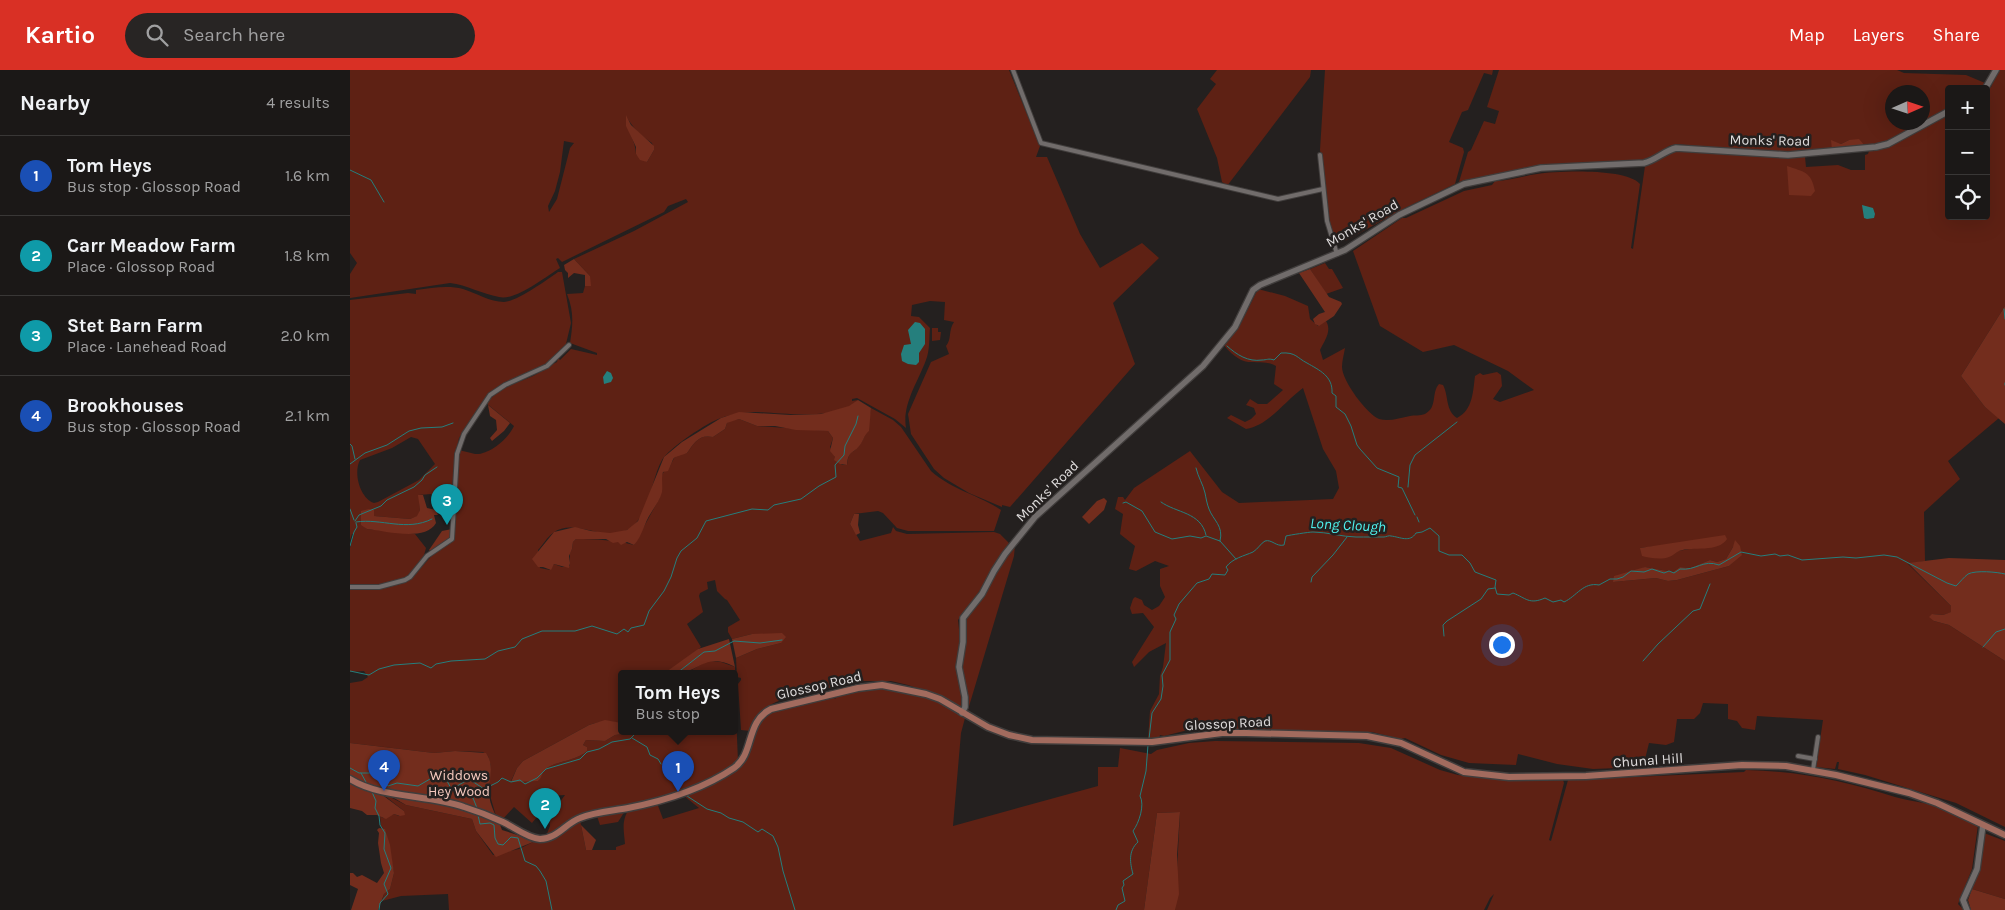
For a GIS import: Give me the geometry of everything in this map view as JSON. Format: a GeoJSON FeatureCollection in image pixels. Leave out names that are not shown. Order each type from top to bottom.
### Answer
{"type":"FeatureCollection","features":[{"type":"Feature","properties":{"kind":"main road","name":"Glossop Road"},"geometry":{"type":"LineString","coordinates":[[350,779],[362,785],[395,794],[459,805],[501,821],[533,837],[544,839],[554,836],[579,818],[668,797],[694,788],[730,770],[743,758],[759,717],[766,712],[858,688],[882,686],[926,694],[940,699],[982,725],[1003,733],[1035,740],[1142,742],[1222,733],[1312,734]]}},
{"type":"Feature","properties":{"kind":"main road","name":"Chunal Hill"},"geometry":{"type":"LineString","coordinates":[[1312,734],[1359,735],[1392,740],[1459,770],[1500,776],[1594,776],[1748,765],[1786,766],[1813,770],[1909,793],[1937,803],[2005,835]]}},
{"type":"Feature","properties":{"kind":"street"},"geometry":{"type":"LineString","coordinates":[[1013,70],[1041,143],[1278,199],[1323,189]]}},
{"type":"Feature","properties":{"kind":"street"},"geometry":{"type":"LineString","coordinates":[[1988,85],[1996,70]]}},
{"type":"Feature","properties":{"kind":"street","name":"Monks' Road"},"geometry":{"type":"LineString","coordinates":[[962,713],[965,707],[965,699],[959,667],[963,642],[962,618],[982,594],[1005,554],[1035,517],[1203,366],[1240,318],[1256,287],[1268,280],[1337,254],[1414,208],[1458,187],[1486,178],[1541,168],[1644,163],[1654,160],[1667,151],[1676,148],[1788,155],[1876,147],[1888,144],[1945,112]]}},
{"type":"Feature","properties":{"kind":"street"},"geometry":{"type":"LineString","coordinates":[[1320,155],[1329,232],[1337,254]]}},
{"type":"Feature","properties":{"kind":"street"},"geometry":{"type":"LineString","coordinates":[[350,587],[379,587],[402,582],[410,577],[427,556],[452,539],[457,457],[459,444],[464,434],[493,393],[505,385],[547,366],[569,345]]}},
{"type":"Feature","properties":{"kind":"street"},"geometry":{"type":"LineString","coordinates":[[1813,770],[1818,737]]}},
{"type":"Feature","properties":{"kind":"street"},"geometry":{"type":"LineString","coordinates":[[1798,756],[1814,759]]}},
{"type":"Feature","properties":{"kind":"street"},"geometry":{"type":"LineString","coordinates":[[1967,910],[1963,900],[1977,869],[1983,825]]}},
{"type":"Feature","properties":{"kind":"shaded area"},"geometry":{"type":"Polygon","coordinates":[[[350,70],[1009,70],[1040,146],[1036,157],[1047,157],[1080,234],[1100,268],[1142,243],[1159,258],[1113,303],[1135,364],[1010,507],[1002,505],[1002,507],[969,493],[944,478],[934,469],[911,434],[908,414],[931,362],[949,354],[946,346],[954,322],[944,320],[945,302],[930,301],[912,305],[911,316],[919,317],[930,328],[927,356],[906,410],[906,428],[895,419],[857,398],[852,399],[852,401],[858,400],[850,407],[839,411],[811,414],[754,412],[725,417],[715,420],[698,430],[680,442],[666,455],[658,468],[645,508],[634,525],[627,530],[609,534],[580,528],[570,528],[561,529],[553,533],[538,550],[540,568],[550,570],[554,564],[562,567],[570,566],[570,553],[573,542],[576,539],[605,540],[634,545],[659,499],[662,475],[677,455],[687,453],[700,438],[713,437],[725,429],[730,421],[739,419],[757,426],[828,431],[833,438],[830,447],[835,457],[842,465],[847,465],[850,454],[857,449],[864,438],[871,408],[893,420],[901,427],[931,471],[939,478],[1001,510],[994,531],[908,531],[897,528],[883,513],[878,511],[854,514],[850,524],[860,541],[891,533],[893,527],[896,531],[907,534],[994,532],[1000,534],[1009,543],[977,595],[958,620],[960,638],[956,668],[962,689],[961,706],[959,707],[940,696],[908,685],[891,681],[862,681],[795,695],[776,702],[770,705],[751,731],[741,730],[738,684],[741,678],[738,677],[736,658],[757,649],[781,643],[775,634],[752,634],[732,639],[728,632],[728,627],[740,620],[727,600],[717,591],[715,580],[707,582],[708,589],[700,593],[699,596],[703,612],[687,624],[701,647],[671,670],[618,670],[618,723],[606,721],[589,725],[523,761],[517,768],[511,781],[538,781],[548,767],[582,755],[587,751],[587,747],[583,745],[586,740],[605,741],[618,735],[737,735],[738,761],[723,772],[688,788],[647,801],[585,814],[546,836],[550,826],[549,817],[565,795],[549,796],[538,808],[541,812],[532,823],[514,807],[503,819],[496,816],[489,792],[491,766],[488,756],[483,752],[455,751],[434,753],[350,743],[350,683],[362,681],[368,677],[364,671],[350,672],[350,588],[376,589],[406,582],[412,578],[435,552],[453,540],[455,535],[454,515],[459,450],[475,454],[486,452],[503,441],[514,426],[486,403],[491,398],[501,390],[533,376],[557,362],[558,358],[560,360],[571,349],[597,355],[597,353],[570,343],[572,318],[567,294],[583,293],[585,286],[590,286],[590,276],[574,259],[634,231],[688,202],[686,199],[668,206],[664,212],[562,262],[558,258],[556,259],[560,268],[522,292],[506,297],[493,296],[450,283],[350,298],[350,274],[357,263],[350,253],[350,70]],[[626,116],[636,154],[647,162],[654,150],[652,143],[644,138],[626,116]],[[564,141],[560,172],[555,191],[548,206],[549,212],[557,199],[570,148],[574,143],[564,141]]]}},
{"type":"Feature","properties":{"kind":"shaded area"},"geometry":{"type":"Polygon","coordinates":[[[1217,70],[1311,70],[1310,77],[1227,186],[1222,182],[1217,158],[1197,109],[1216,84],[1210,79],[1217,70]]]}},
{"type":"Feature","properties":{"kind":"shaded area"},"geometry":{"type":"Polygon","coordinates":[[[1325,70],[1493,70],[1492,75],[1484,73],[1468,110],[1462,112],[1449,142],[1463,148],[1464,152],[1455,184],[1405,208],[1345,241],[1331,230],[1320,150],[1325,70]]]}},
{"type":"Feature","properties":{"kind":"shaded area"},"geometry":{"type":"Polygon","coordinates":[[[1499,70],[1897,70],[1904,73],[1966,75],[1985,83],[1983,85],[1945,85],[1945,109],[1930,118],[1930,85],[1885,85],[1885,130],[1909,130],[1880,145],[1865,146],[1849,140],[1841,144],[1832,141],[1832,150],[1770,153],[1677,144],[1669,146],[1650,160],[1545,164],[1459,182],[1468,152],[1471,150],[1484,121],[1495,124],[1499,111],[1487,107],[1499,70]]]}},
{"type":"Feature","properties":{"kind":"shaded area"},"geometry":{"type":"Polygon","coordinates":[[[1998,70],[2005,70],[2005,306],[1961,376],[1985,407],[1999,418],[1948,461],[1960,479],[1924,512],[1925,561],[1908,564],[1952,607],[1952,612],[1943,615],[1932,614],[1934,621],[1949,625],[2005,661],[2005,827],[1956,803],[1865,775],[1838,769],[1839,762],[1837,762],[1835,769],[1816,767],[1823,720],[1757,716],[1755,730],[1742,728],[1737,721],[1728,719],[1728,704],[1703,703],[1700,713],[1694,719],[1677,719],[1674,742],[1666,745],[1649,743],[1643,767],[1593,769],[1557,764],[1518,754],[1516,765],[1469,763],[1441,755],[1405,738],[1401,739],[1372,732],[1192,729],[1148,739],[1150,711],[1159,694],[1166,643],[1149,652],[1134,667],[1132,662],[1154,627],[1143,613],[1132,614],[1130,608],[1135,597],[1142,600],[1144,605],[1152,610],[1159,606],[1165,597],[1160,586],[1160,569],[1169,566],[1155,561],[1136,571],[1129,569],[1135,546],[1120,534],[1123,514],[1115,509],[1118,497],[1123,497],[1125,500],[1134,488],[1190,451],[1222,492],[1239,503],[1333,499],[1339,488],[1336,471],[1323,449],[1303,388],[1269,418],[1254,427],[1246,429],[1227,418],[1231,415],[1245,422],[1251,419],[1256,414],[1254,408],[1246,405],[1250,399],[1258,404],[1267,404],[1283,390],[1274,384],[1276,366],[1270,363],[1241,360],[1224,345],[1239,327],[1258,289],[1285,296],[1308,306],[1310,319],[1318,326],[1326,321],[1328,332],[1320,350],[1323,360],[1345,348],[1343,373],[1356,396],[1374,416],[1387,420],[1425,414],[1432,408],[1435,392],[1439,384],[1443,385],[1449,407],[1457,418],[1462,415],[1469,405],[1473,394],[1475,376],[1480,373],[1483,375],[1497,372],[1501,375],[1502,386],[1493,399],[1500,402],[1534,390],[1508,371],[1454,345],[1423,352],[1380,326],[1353,251],[1402,218],[1406,218],[1464,191],[1492,185],[1495,181],[1547,173],[1607,173],[1621,175],[1640,184],[1631,248],[1633,249],[1645,166],[1676,150],[1805,157],[1806,167],[1838,165],[1851,170],[1865,170],[1865,155],[1869,151],[1886,148],[1918,130],[1930,130],[1930,124],[1945,115],[1945,220],[1990,220],[1990,88],[1998,70]],[[1657,546],[1640,548],[1678,551],[1695,548],[1657,546]],[[1733,547],[1726,559],[1717,562],[1710,560],[1690,568],[1680,567],[1673,572],[1645,567],[1613,582],[1656,578],[1668,581],[1677,580],[1729,566],[1742,554],[1733,547]]]}},
{"type":"Feature","properties":{"kind":"shaded area"},"geometry":{"type":"Polygon","coordinates":[[[1325,263],[1329,269],[1332,269],[1343,288],[1326,294],[1310,269],[1325,263]]]}},
{"type":"Feature","properties":{"kind":"shaded area"},"geometry":{"type":"Polygon","coordinates":[[[558,272],[562,272],[571,323],[565,348],[549,363],[502,384],[489,394],[459,438],[455,456],[451,501],[433,497],[431,494],[419,495],[420,510],[418,516],[410,519],[374,516],[374,511],[361,511],[361,522],[367,529],[415,534],[426,548],[422,561],[407,577],[386,584],[350,586],[350,548],[354,534],[352,534],[350,540],[350,300],[408,293],[416,294],[416,290],[446,287],[463,289],[488,299],[504,302],[524,294],[558,272]],[[411,437],[392,448],[360,460],[357,472],[359,484],[369,500],[374,503],[378,502],[419,480],[435,464],[418,439],[411,437]]]}},
{"type":"Feature","properties":{"kind":"shaded area"},"geometry":{"type":"Polygon","coordinates":[[[932,328],[938,328],[938,332],[941,332],[940,340],[932,341],[932,328]]]}},
{"type":"Feature","properties":{"kind":"shaded area"},"geometry":{"type":"Polygon","coordinates":[[[1015,545],[1014,556],[967,713],[961,671],[966,643],[963,622],[995,571],[1015,545]]]}},
{"type":"Feature","properties":{"kind":"shaded area"},"geometry":{"type":"Polygon","coordinates":[[[709,661],[721,662],[735,667],[735,670],[692,670],[709,661]]]}},
{"type":"Feature","properties":{"kind":"shaded area"},"geometry":{"type":"Polygon","coordinates":[[[867,689],[886,689],[932,698],[965,718],[961,733],[953,826],[1098,786],[1098,767],[1118,767],[1120,748],[1151,754],[1157,750],[1189,743],[1215,741],[1359,743],[1391,748],[1440,770],[1458,775],[1496,779],[1563,780],[1564,783],[1549,840],[1551,841],[1568,780],[1744,772],[1746,770],[1784,772],[1821,778],[1926,803],[1978,825],[1972,869],[1958,904],[1964,910],[1487,910],[1494,894],[1484,910],[1175,910],[1180,812],[1157,813],[1144,910],[449,910],[448,894],[401,896],[382,901],[384,894],[390,889],[394,873],[386,832],[381,826],[380,816],[383,818],[394,814],[399,816],[404,811],[386,795],[406,805],[472,819],[476,831],[493,855],[519,849],[535,841],[541,841],[580,820],[586,850],[616,850],[616,847],[625,844],[624,822],[629,809],[657,803],[663,819],[699,808],[683,795],[739,767],[761,718],[777,709],[833,696],[835,699],[838,695],[867,689]]]}},
{"type":"Feature","properties":{"kind":"shaded area"},"geometry":{"type":"Polygon","coordinates":[[[625,811],[618,822],[600,825],[597,816],[625,811]]]}},
{"type":"Feature","properties":{"kind":"shaded area"},"geometry":{"type":"Polygon","coordinates":[[[1984,833],[2005,841],[2005,899],[1972,889],[1979,867],[1984,833]]]}},
{"type":"Feature","properties":{"kind":"green space"},"geometry":{"type":"Polygon","coordinates":[[[626,115],[631,125],[654,146],[654,150],[647,162],[640,160],[636,154],[636,147],[626,126],[626,115]]]}},
{"type":"Feature","properties":{"kind":"green space"},"geometry":{"type":"Polygon","coordinates":[[[1859,139],[1865,146],[1832,150],[1831,140],[1841,144],[1849,140],[1859,139]]]}},
{"type":"Feature","properties":{"kind":"green space"},"geometry":{"type":"Polygon","coordinates":[[[1787,166],[1802,171],[1809,176],[1815,191],[1811,196],[1789,195],[1787,166]]]}},
{"type":"Feature","properties":{"kind":"green space"},"geometry":{"type":"Polygon","coordinates":[[[574,259],[590,276],[591,286],[585,286],[585,275],[574,273],[568,278],[564,265],[574,259]]]}},
{"type":"Feature","properties":{"kind":"green space"},"geometry":{"type":"Polygon","coordinates":[[[1310,269],[1329,297],[1342,304],[1334,316],[1319,326],[1315,324],[1313,319],[1325,312],[1299,273],[1310,269]]]}},
{"type":"Feature","properties":{"kind":"green space"},"geometry":{"type":"Polygon","coordinates":[[[2005,306],[2005,424],[1985,407],[1961,376],[2005,306]]]}},
{"type":"Feature","properties":{"kind":"green space"},"geometry":{"type":"Polygon","coordinates":[[[858,400],[871,408],[869,431],[858,448],[850,454],[847,465],[840,464],[834,460],[835,457],[830,451],[833,438],[828,431],[757,426],[739,419],[727,423],[725,429],[713,437],[700,438],[687,453],[674,458],[668,471],[663,472],[661,495],[634,545],[627,542],[621,545],[618,542],[613,543],[606,539],[576,539],[573,542],[569,556],[569,568],[554,564],[551,570],[538,567],[532,559],[554,532],[575,527],[610,533],[627,530],[638,521],[664,457],[682,442],[721,418],[739,412],[791,415],[821,414],[849,406],[858,400]]]}},
{"type":"Feature","properties":{"kind":"green space"},"geometry":{"type":"Polygon","coordinates":[[[488,405],[510,423],[492,441],[490,438],[497,430],[496,420],[490,416],[488,405]]]}},
{"type":"Feature","properties":{"kind":"green space"},"geometry":{"type":"Polygon","coordinates":[[[418,495],[423,495],[427,508],[436,510],[438,515],[434,515],[436,523],[431,529],[414,534],[405,534],[367,529],[361,525],[361,511],[369,509],[374,510],[374,516],[410,519],[417,516],[420,510],[418,495]]]}},
{"type":"Feature","properties":{"kind":"green space"},"geometry":{"type":"Polygon","coordinates":[[[1104,498],[1107,501],[1104,510],[1089,524],[1082,517],[1097,501],[1104,498]]]}},
{"type":"Feature","properties":{"kind":"green space"},"geometry":{"type":"Polygon","coordinates":[[[854,514],[859,514],[858,525],[860,533],[856,535],[850,524],[854,514]]]}},
{"type":"Feature","properties":{"kind":"green space"},"geometry":{"type":"Polygon","coordinates":[[[452,529],[452,537],[429,550],[442,531],[452,529]]]}},
{"type":"Feature","properties":{"kind":"green space"},"geometry":{"type":"Polygon","coordinates":[[[1725,535],[1727,539],[1718,546],[1679,551],[1666,558],[1642,556],[1640,548],[1725,535]]]}},
{"type":"Feature","properties":{"kind":"green space"},"geometry":{"type":"Polygon","coordinates":[[[1735,540],[1740,546],[1742,555],[1729,566],[1677,580],[1668,581],[1656,578],[1613,582],[1614,576],[1645,567],[1673,572],[1680,567],[1690,568],[1710,560],[1717,562],[1726,559],[1735,540]]]}},
{"type":"Feature","properties":{"kind":"green space"},"geometry":{"type":"Polygon","coordinates":[[[1949,558],[2005,560],[2005,661],[1949,625],[1934,621],[1929,617],[1932,614],[1943,615],[1951,612],[1951,606],[1908,563],[1949,558]]]}},
{"type":"Feature","properties":{"kind":"green space"},"geometry":{"type":"Polygon","coordinates":[[[782,633],[786,637],[781,643],[757,649],[736,658],[732,639],[752,634],[782,633]]]}},
{"type":"Feature","properties":{"kind":"green space"},"geometry":{"type":"Polygon","coordinates":[[[729,639],[735,667],[724,662],[714,661],[690,670],[669,670],[698,649],[729,639]]]}},
{"type":"Feature","properties":{"kind":"green space"},"geometry":{"type":"Polygon","coordinates":[[[605,720],[618,722],[618,735],[605,741],[586,740],[583,745],[587,747],[587,751],[582,755],[549,767],[538,781],[511,782],[517,768],[523,761],[589,725],[605,720]]]}},
{"type":"Feature","properties":{"kind":"green space","name":"Widdows Hey Wood"},"geometry":{"type":"Polygon","coordinates":[[[350,743],[434,753],[455,751],[486,753],[491,767],[489,797],[502,830],[533,840],[533,842],[496,857],[476,831],[472,819],[406,805],[389,795],[387,789],[350,777],[350,743]]]}},
{"type":"Feature","properties":{"kind":"green space"},"geometry":{"type":"Polygon","coordinates":[[[350,782],[381,794],[404,811],[405,815],[394,814],[386,819],[377,815],[367,815],[362,811],[350,808],[350,782]]]}},
{"type":"Feature","properties":{"kind":"green space"},"geometry":{"type":"Polygon","coordinates":[[[1180,812],[1177,855],[1179,894],[1175,910],[1144,910],[1157,813],[1180,812]]]}},
{"type":"Feature","properties":{"kind":"green space"},"geometry":{"type":"Polygon","coordinates":[[[581,825],[596,840],[592,850],[586,850],[581,825]]]}},
{"type":"Feature","properties":{"kind":"green space"},"geometry":{"type":"Polygon","coordinates":[[[379,828],[385,829],[390,845],[394,873],[390,889],[384,894],[378,910],[351,910],[358,889],[350,885],[350,873],[357,877],[362,875],[377,883],[384,873],[378,843],[379,833],[377,830],[379,828]]]}},
{"type":"Feature","properties":{"kind":"green space"},"geometry":{"type":"Polygon","coordinates":[[[1972,889],[2005,899],[2005,910],[1971,910],[1968,900],[1972,889]]]}},
{"type":"Feature","properties":{"kind":"water"},"geometry":{"type":"Polygon","coordinates":[[[1862,205],[1873,208],[1874,218],[1864,218],[1862,205]]]}},
{"type":"Feature","properties":{"kind":"water"},"geometry":{"type":"Polygon","coordinates":[[[915,322],[920,323],[925,329],[925,344],[919,353],[919,362],[916,365],[902,361],[901,354],[904,345],[911,344],[908,330],[915,322]]]}},
{"type":"Feature","properties":{"kind":"water"},"geometry":{"type":"Polygon","coordinates":[[[607,371],[611,373],[613,378],[611,382],[604,384],[603,377],[607,371]]]}},
{"type":"Feature","properties":{"kind":"waterway"},"geometry":{"type":"LineString","coordinates":[[350,170],[371,180],[384,202]]}},
{"type":"Feature","properties":{"kind":"waterway"},"geometry":{"type":"LineString","coordinates":[[2004,309],[2005,319]]}},
{"type":"Feature","properties":{"kind":"waterway"},"geometry":{"type":"LineString","coordinates":[[1227,346],[1239,355],[1252,360],[1274,360],[1281,353],[1290,353],[1324,374],[1330,382],[1332,393],[1336,396],[1336,407],[1345,414],[1357,445],[1377,468],[1399,477],[1398,487],[1402,488],[1415,515]]}},
{"type":"Feature","properties":{"kind":"waterway"},"geometry":{"type":"LineString","coordinates":[[350,671],[369,675],[379,669],[394,665],[420,663],[431,668],[436,664],[451,661],[485,659],[498,651],[515,647],[522,639],[542,631],[575,631],[592,626],[617,634],[624,629],[628,632],[631,628],[644,625],[649,611],[664,591],[681,551],[697,538],[706,521],[752,509],[768,510],[774,505],[801,499],[836,477],[835,465],[844,455],[845,446],[858,416]]}},
{"type":"Feature","properties":{"kind":"waterway"},"geometry":{"type":"LineString","coordinates":[[1408,487],[1410,465],[1415,455],[1457,422]]}},
{"type":"Feature","properties":{"kind":"waterway"},"geometry":{"type":"LineString","coordinates":[[350,464],[365,453],[387,445],[409,431],[421,428],[442,427],[453,423]]}},
{"type":"Feature","properties":{"kind":"waterway"},"geometry":{"type":"LineString","coordinates":[[350,444],[355,459]]}},
{"type":"Feature","properties":{"kind":"waterway"},"geometry":{"type":"LineString","coordinates":[[355,521],[359,515],[381,506],[387,500],[414,487],[425,475],[437,467]]}},
{"type":"Feature","properties":{"kind":"waterway"},"geometry":{"type":"LineString","coordinates":[[1196,468],[1209,509],[1221,531],[1220,541]]}},
{"type":"Feature","properties":{"kind":"waterway"},"geometry":{"type":"LineString","coordinates":[[1123,503],[1126,502],[1142,511],[1155,532],[1172,539],[1190,536],[1201,538],[1206,536],[1220,541],[1236,559]]}},
{"type":"Feature","properties":{"kind":"waterway"},"geometry":{"type":"LineString","coordinates":[[1161,502],[1194,517],[1203,527],[1206,535]]}},
{"type":"Feature","properties":{"kind":"waterway"},"geometry":{"type":"LineString","coordinates":[[350,509],[354,520]]}},
{"type":"Feature","properties":{"kind":"waterway"},"geometry":{"type":"LineString","coordinates":[[1417,517],[1419,522]]}},
{"type":"Feature","properties":{"kind":"waterway"},"geometry":{"type":"LineString","coordinates":[[356,522],[366,521],[403,525],[422,523],[432,519]]}},
{"type":"Feature","properties":{"kind":"waterway"},"geometry":{"type":"LineString","coordinates":[[350,546],[357,527],[356,523]]}},
{"type":"Feature","properties":{"kind":"waterway","name":"Long Clough"},"geometry":{"type":"LineString","coordinates":[[1149,739],[1152,713],[1161,699],[1162,675],[1170,660],[1170,632],[1176,619],[1174,615],[1179,604],[1197,583],[1209,579],[1212,574],[1225,575],[1228,570],[1226,567],[1232,561],[1253,552],[1265,541],[1284,545],[1286,536],[1313,532],[1351,537],[1390,536],[1408,539],[1416,533],[1430,528],[1439,536],[1439,551],[1449,555],[1462,555],[1475,572],[1496,580],[1497,594],[1509,595],[1513,593],[1531,601],[1545,598],[1553,602],[1561,600],[1564,602],[1584,587],[1599,585],[1610,579],[1623,577],[1631,571],[1644,572],[1652,569],[1664,573],[1669,571],[1674,573],[1680,569],[1708,563],[1719,565],[1741,552],[1761,556],[1788,555],[1802,560],[1884,555],[1897,557],[1956,586],[1966,575],[1976,572],[2005,574]]}},
{"type":"Feature","properties":{"kind":"waterway"},"geometry":{"type":"LineString","coordinates":[[1311,582],[1312,577],[1347,537]]}},
{"type":"Feature","properties":{"kind":"waterway"},"geometry":{"type":"LineString","coordinates":[[1643,661],[1693,611],[1700,609],[1710,584]]}},
{"type":"Feature","properties":{"kind":"waterway"},"geometry":{"type":"LineString","coordinates":[[1444,636],[1443,625],[1447,621],[1481,599],[1488,589],[1495,588]]}},
{"type":"Feature","properties":{"kind":"waterway"},"geometry":{"type":"LineString","coordinates":[[1983,647],[1996,632],[2005,629]]}},
{"type":"Feature","properties":{"kind":"waterway"},"geometry":{"type":"LineString","coordinates":[[681,670],[704,652],[715,651],[734,641],[760,643],[782,640]]}},
{"type":"Feature","properties":{"kind":"waterway"},"geometry":{"type":"LineString","coordinates":[[452,789],[469,779],[484,789],[502,778],[511,782],[520,780],[525,784],[537,778],[546,769],[580,759],[587,752],[599,749],[612,742],[630,739],[634,735]]}},
{"type":"Feature","properties":{"kind":"waterway"},"geometry":{"type":"LineString","coordinates":[[632,738],[647,747],[650,755],[658,759],[661,764]]}},
{"type":"Feature","properties":{"kind":"waterway","name":"Long Clough"},"geometry":{"type":"LineString","coordinates":[[1116,910],[1118,905],[1125,901],[1122,888],[1124,885],[1123,881],[1133,874],[1131,853],[1138,842],[1133,831],[1142,809],[1140,796],[1146,771],[1148,745]]}},
{"type":"Feature","properties":{"kind":"waterway"},"geometry":{"type":"LineString","coordinates":[[350,768],[359,773],[373,773],[388,786],[397,783],[418,786],[442,772],[452,790],[473,798],[477,808]]}},
{"type":"Feature","properties":{"kind":"waterway"},"geometry":{"type":"LineString","coordinates":[[361,773],[367,784]]}},
{"type":"Feature","properties":{"kind":"waterway"},"geometry":{"type":"LineString","coordinates":[[372,792],[376,801],[375,808],[379,816],[380,825],[385,833],[384,849],[391,868],[384,884],[388,894],[380,903],[379,910]]}},
{"type":"Feature","properties":{"kind":"waterway"},"geometry":{"type":"LineString","coordinates":[[687,796],[707,809],[743,822],[758,832],[762,829],[773,836],[778,847],[795,910]]}},
{"type":"Feature","properties":{"kind":"waterway"},"geometry":{"type":"LineString","coordinates":[[478,815],[480,824],[490,823],[494,825],[495,838],[498,844],[503,845],[511,837],[518,838],[525,861],[536,866],[546,881],[552,910]]}},
{"type":"Feature","properties":{"kind":"place","name":"Stet Barn Farm"},"geometry":{"type":"Point","coordinates":[447,525]}},
{"type":"Feature","properties":{"kind":"place","name":"Brookhouses"},"geometry":{"type":"Point","coordinates":[384,791]}},
{"type":"Feature","properties":{"kind":"place","name":"Tom Heys"},"geometry":{"type":"Point","coordinates":[678,792]}},
{"type":"Feature","properties":{"kind":"place","name":"Carr Meadow Farm"},"geometry":{"type":"Point","coordinates":[545,829]}}]}
